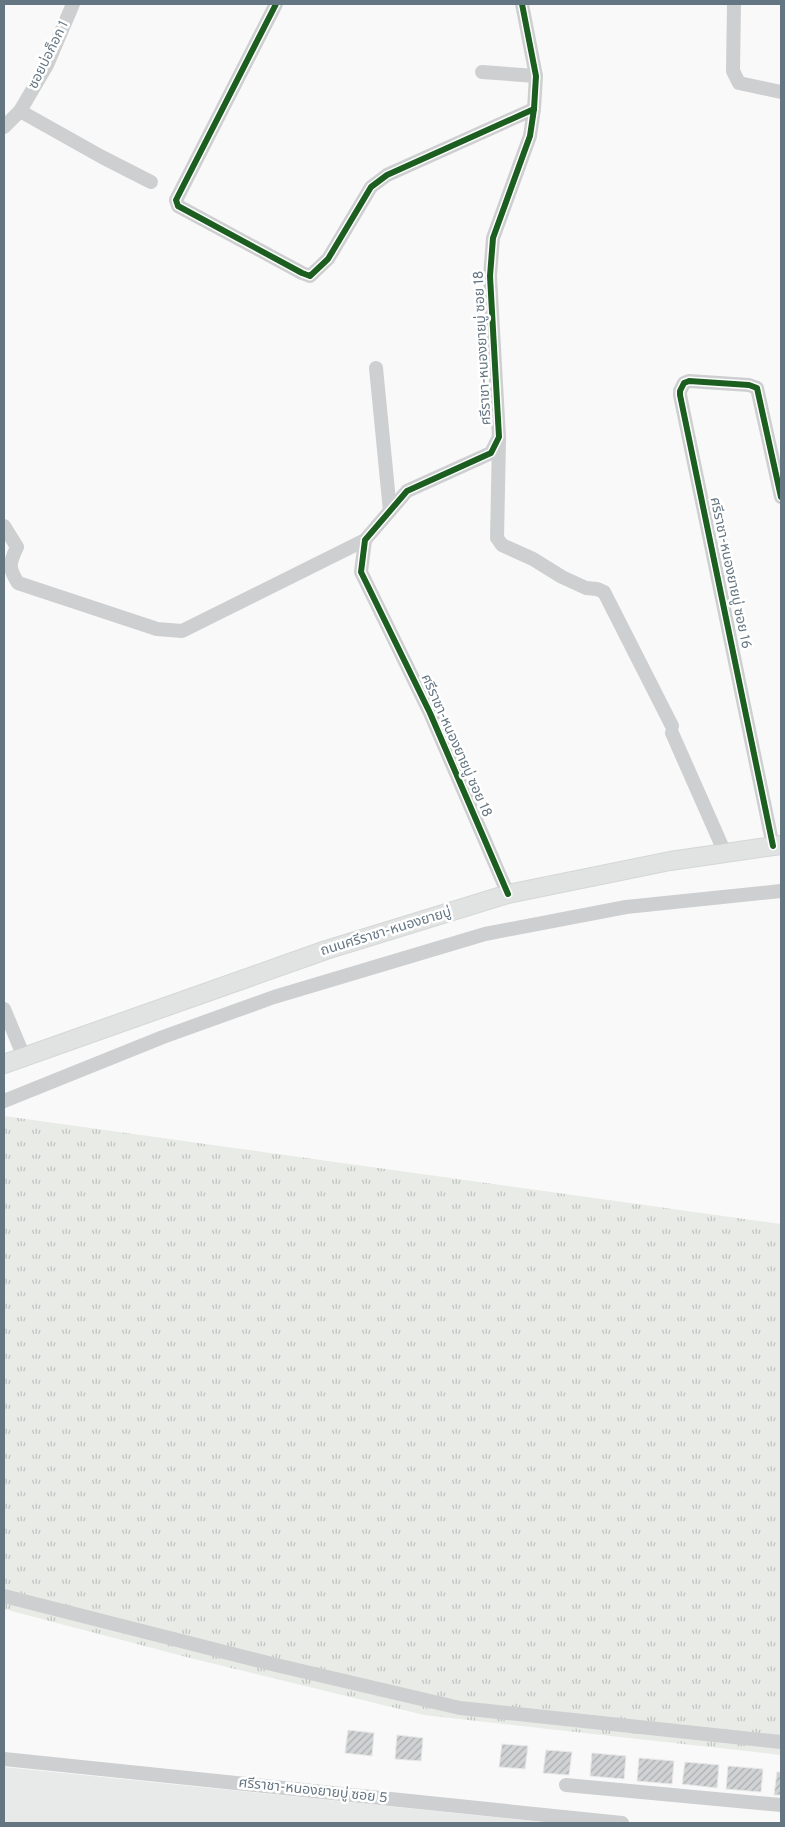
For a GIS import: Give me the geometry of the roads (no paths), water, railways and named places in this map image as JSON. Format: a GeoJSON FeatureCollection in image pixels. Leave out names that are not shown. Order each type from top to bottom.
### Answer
{"type":"FeatureCollection","features":[{"type":"Feature","properties":{"kind":"main road","name":"ถนนศรีราชา-หนองยายบู่"},"geometry":{"type":"LineString","coordinates":[[4,1064],[326,950],[508,894],[670,862],[777,845]]}},
{"type":"Feature","properties":{"kind":"street","name":"ซอยบ่อก็อก 1"},"geometry":{"type":"LineString","coordinates":[[4,127],[20,111],[47,65],[72,4]]}},
{"type":"Feature","properties":{"kind":"street"},"geometry":{"type":"LineString","coordinates":[[276,4],[176,200],[178,206],[302,273],[310,276],[328,259],[371,187],[387,176],[534,109]]}},
{"type":"Feature","properties":{"kind":"street","name":"ศรีราชา-หนองยายบู่ ซอย 18"},"geometry":{"type":"LineString","coordinates":[[508,894],[430,713],[361,572],[365,540],[407,491],[491,453],[499,437],[490,276],[494,238],[530,136],[536,76],[522,4]]}},
{"type":"Feature","properties":{"kind":"street"},"geometry":{"type":"LineString","coordinates":[[734,4],[734,71],[739,83],[781,92]]}},
{"type":"Feature","properties":{"kind":"street"},"geometry":{"type":"LineString","coordinates":[[482,72],[536,76]]}},
{"type":"Feature","properties":{"kind":"street"},"geometry":{"type":"LineString","coordinates":[[20,111],[151,182]]}},
{"type":"Feature","properties":{"kind":"street"},"geometry":{"type":"LineString","coordinates":[[376,368],[390,511]]}},
{"type":"Feature","properties":{"kind":"street","name":"ศรีราชา-หนองยายบู่ ซอย 16"},"geometry":{"type":"LineString","coordinates":[[777,845],[680,391],[684,383],[689,381],[755,386],[759,391],[781,497]]}},
{"type":"Feature","properties":{"kind":"street"},"geometry":{"type":"LineString","coordinates":[[499,437],[498,540],[502,545],[533,559],[562,577],[586,588],[604,592],[672,730],[725,853]]}},
{"type":"Feature","properties":{"kind":"street"},"geometry":{"type":"LineString","coordinates":[[4,526],[17,546],[10,563],[11,572],[18,583],[157,629],[182,631],[365,540]]}},
{"type":"Feature","properties":{"kind":"street"},"geometry":{"type":"LineString","coordinates":[[4,1101],[163,1037],[274,997],[485,934],[626,907],[781,890]]}},
{"type":"Feature","properties":{"kind":"street"},"geometry":{"type":"LineString","coordinates":[[4,1009],[24,1057]]}},
{"type":"Feature","properties":{"kind":"street"},"geometry":{"type":"LineString","coordinates":[[4,1596],[276,1665],[460,1708],[781,1742]]}},
{"type":"Feature","properties":{"kind":"street","name":"ศรีราชา-หนองยายบู่ ซอย 5"},"geometry":{"type":"LineString","coordinates":[[4,1759],[622,1823]]}},
{"type":"Feature","properties":{"kind":"street"},"geometry":{"type":"LineString","coordinates":[[566,1785],[781,1805]]}}]}
